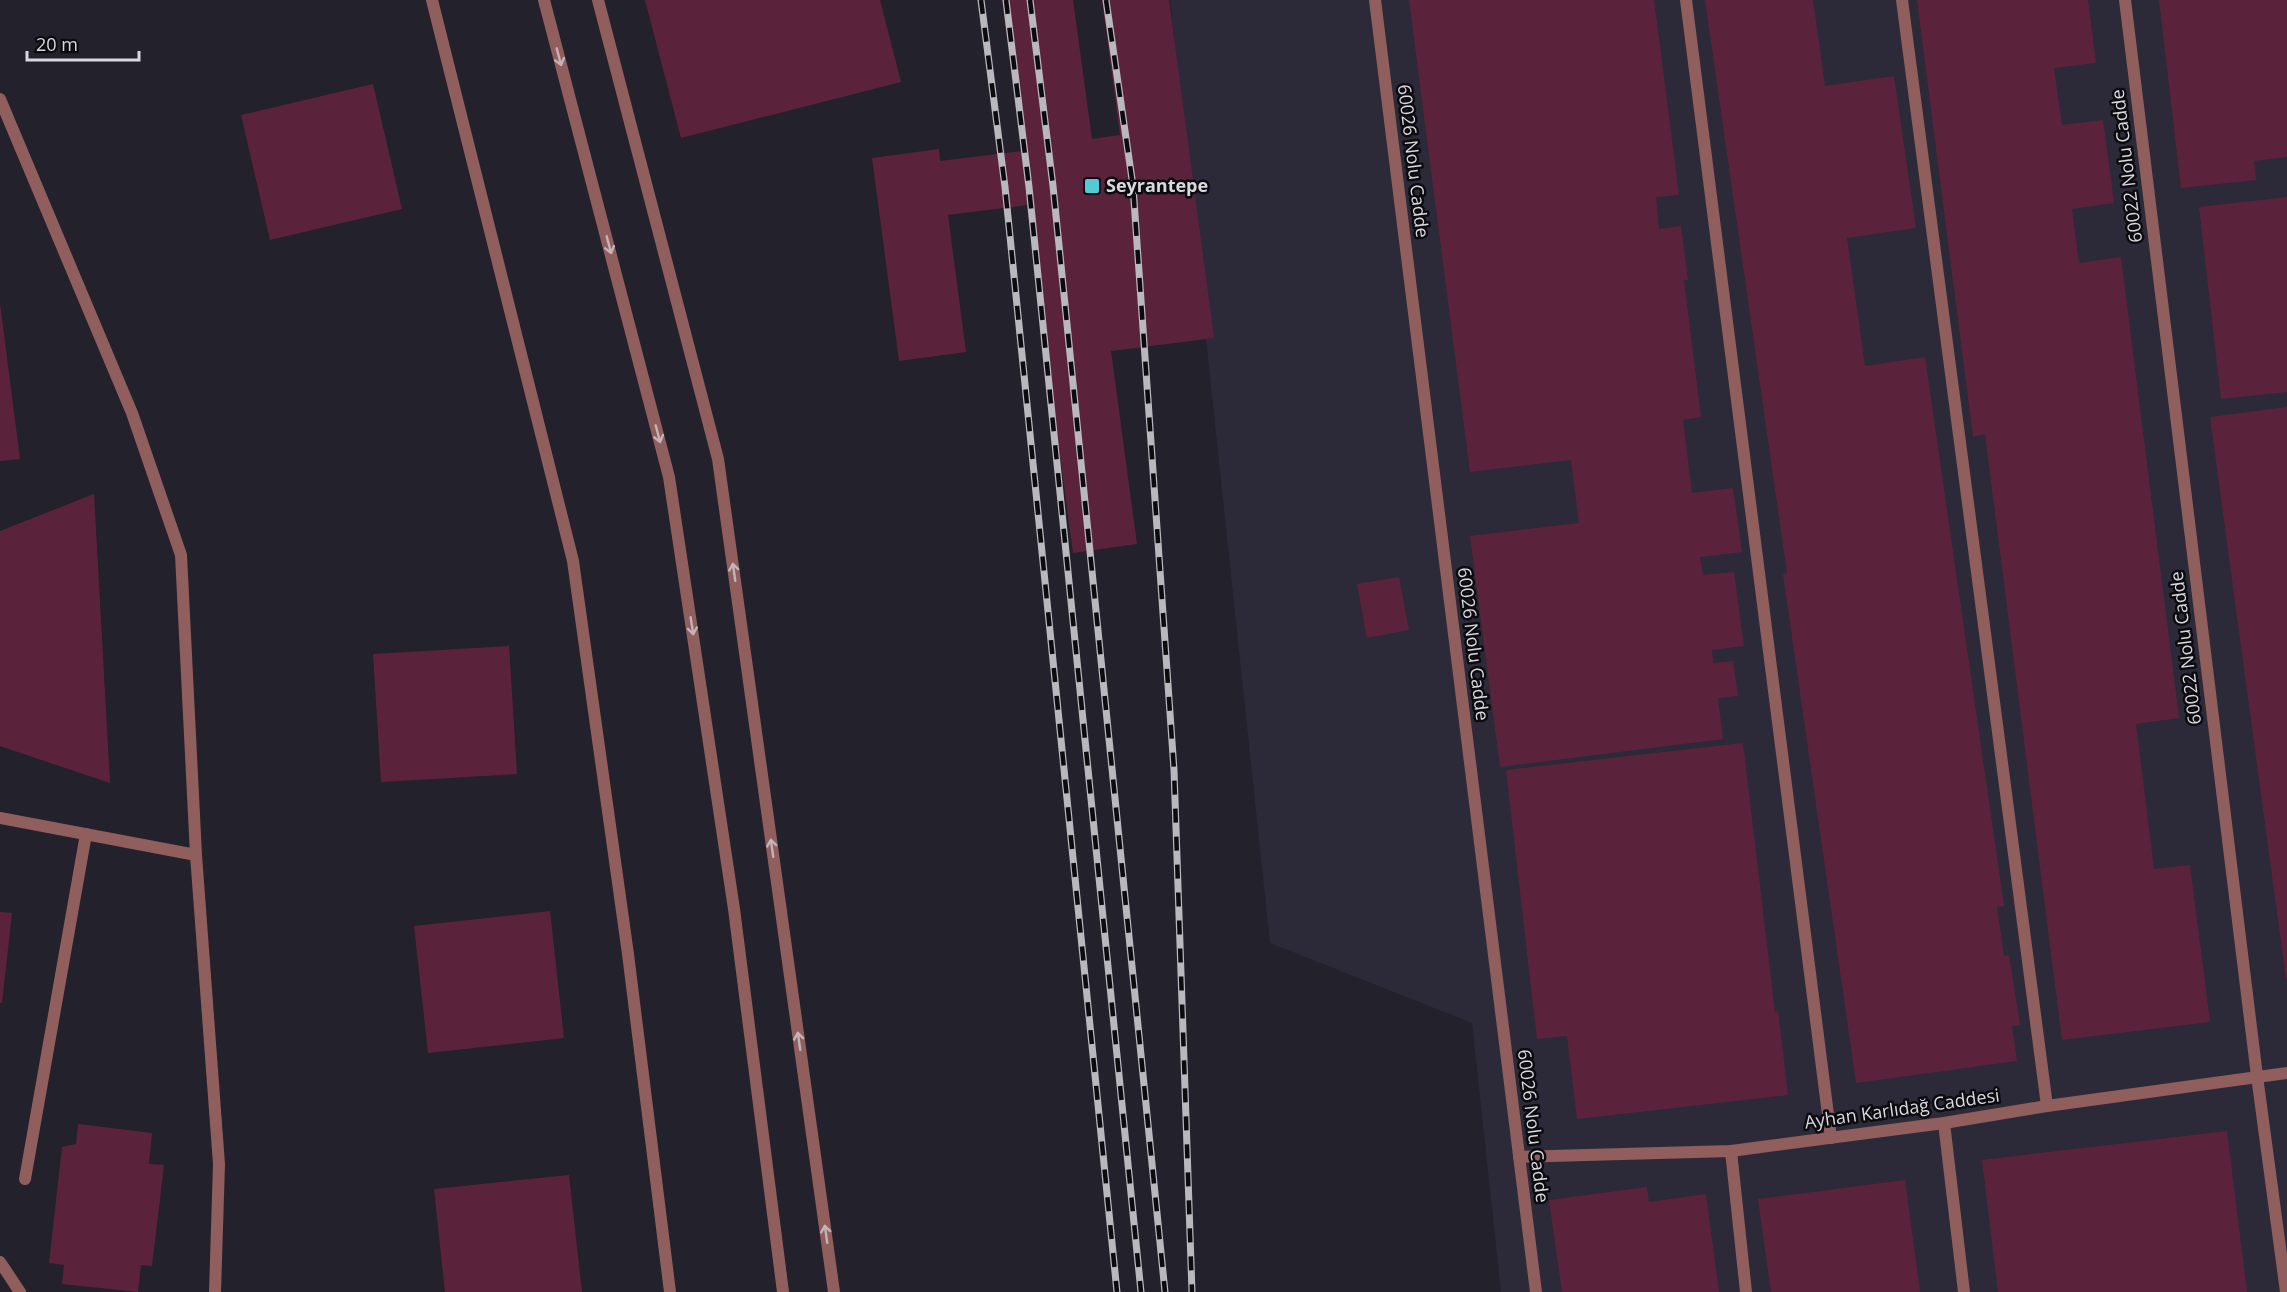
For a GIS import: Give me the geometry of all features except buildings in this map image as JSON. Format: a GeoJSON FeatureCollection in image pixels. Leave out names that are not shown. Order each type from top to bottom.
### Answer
{"type":"FeatureCollection","features":[{"type":"Feature","properties":{"kind":"street"},"geometry":{"type":"LineString","coordinates":[[432,0],[573,561],[626,943],[670,1292]]}},
{"type":"Feature","properties":{"kind":"street"},"geometry":{"type":"LineString","coordinates":[[544,0],[669,477],[734,909],[783,1292]]}},
{"type":"Feature","properties":{"kind":"street"},"geometry":{"type":"LineString","coordinates":[[598,0],[718,459],[834,1292]]}},
{"type":"Feature","properties":{"kind":"street","name":"60026 Nolu Cadde"},"geometry":{"type":"LineString","coordinates":[[1375,0],[1536,1292]]}},
{"type":"Feature","properties":{"kind":"street"},"geometry":{"type":"LineString","coordinates":[[1686,0],[1831,1138]]}},
{"type":"Feature","properties":{"kind":"street"},"geometry":{"type":"LineString","coordinates":[[1902,0],[2047,1106]]}},
{"type":"Feature","properties":{"kind":"street","name":"60022 Nolu Cadde"},"geometry":{"type":"LineString","coordinates":[[2125,0],[2257,1076],[2286,1292]]}},
{"type":"Feature","properties":{"kind":"street"},"geometry":{"type":"LineString","coordinates":[[0,99],[132,413],[181,555],[196,855],[219,1164],[215,1292]]}},
{"type":"Feature","properties":{"kind":"street"},"geometry":{"type":"LineString","coordinates":[[0,818],[196,855]]}},
{"type":"Feature","properties":{"kind":"street"},"geometry":{"type":"LineString","coordinates":[[25,1179],[86,834]]}},
{"type":"Feature","properties":{"kind":"street","name":"Ayhan Karlıdağ Caddesi"},"geometry":{"type":"LineString","coordinates":[[1519,1157],[1731,1151],[1944,1123],[2047,1106],[2287,1073]]}},
{"type":"Feature","properties":{"kind":"street"},"geometry":{"type":"LineString","coordinates":[[1944,1123],[1964,1292]]}},
{"type":"Feature","properties":{"kind":"street"},"geometry":{"type":"LineString","coordinates":[[1731,1151],[1746,1292]]}},
{"type":"Feature","properties":{"kind":"street"},"geometry":{"type":"LineString","coordinates":[[0,1262],[20,1292]]}},
{"type":"Feature","properties":{"kind":"shaded area"},"geometry":{"type":"Polygon","coordinates":[[[1170,0],[2287,0],[2287,1292],[1501,1292],[1472,1023],[1270,943],[1170,0]]]}},
{"type":"Feature","properties":{"kind":"railway"},"geometry":{"type":"LineString","coordinates":[[981,0],[1005,187],[1117,1292]]}},
{"type":"Feature","properties":{"kind":"railway"},"geometry":{"type":"LineString","coordinates":[[1006,0],[1029,187],[1141,1292]]}},
{"type":"Feature","properties":{"kind":"railway"},"geometry":{"type":"LineString","coordinates":[[1030,0],[1053,186],[1165,1292]]}},
{"type":"Feature","properties":{"kind":"railway"},"geometry":{"type":"LineString","coordinates":[[1106,0],[1133,186],[1174,770],[1192,1292]]}},
{"type":"Feature","properties":{"kind":"place","name":"Seyrantepe"},"geometry":{"type":"Point","coordinates":[1092,186]}}]}
